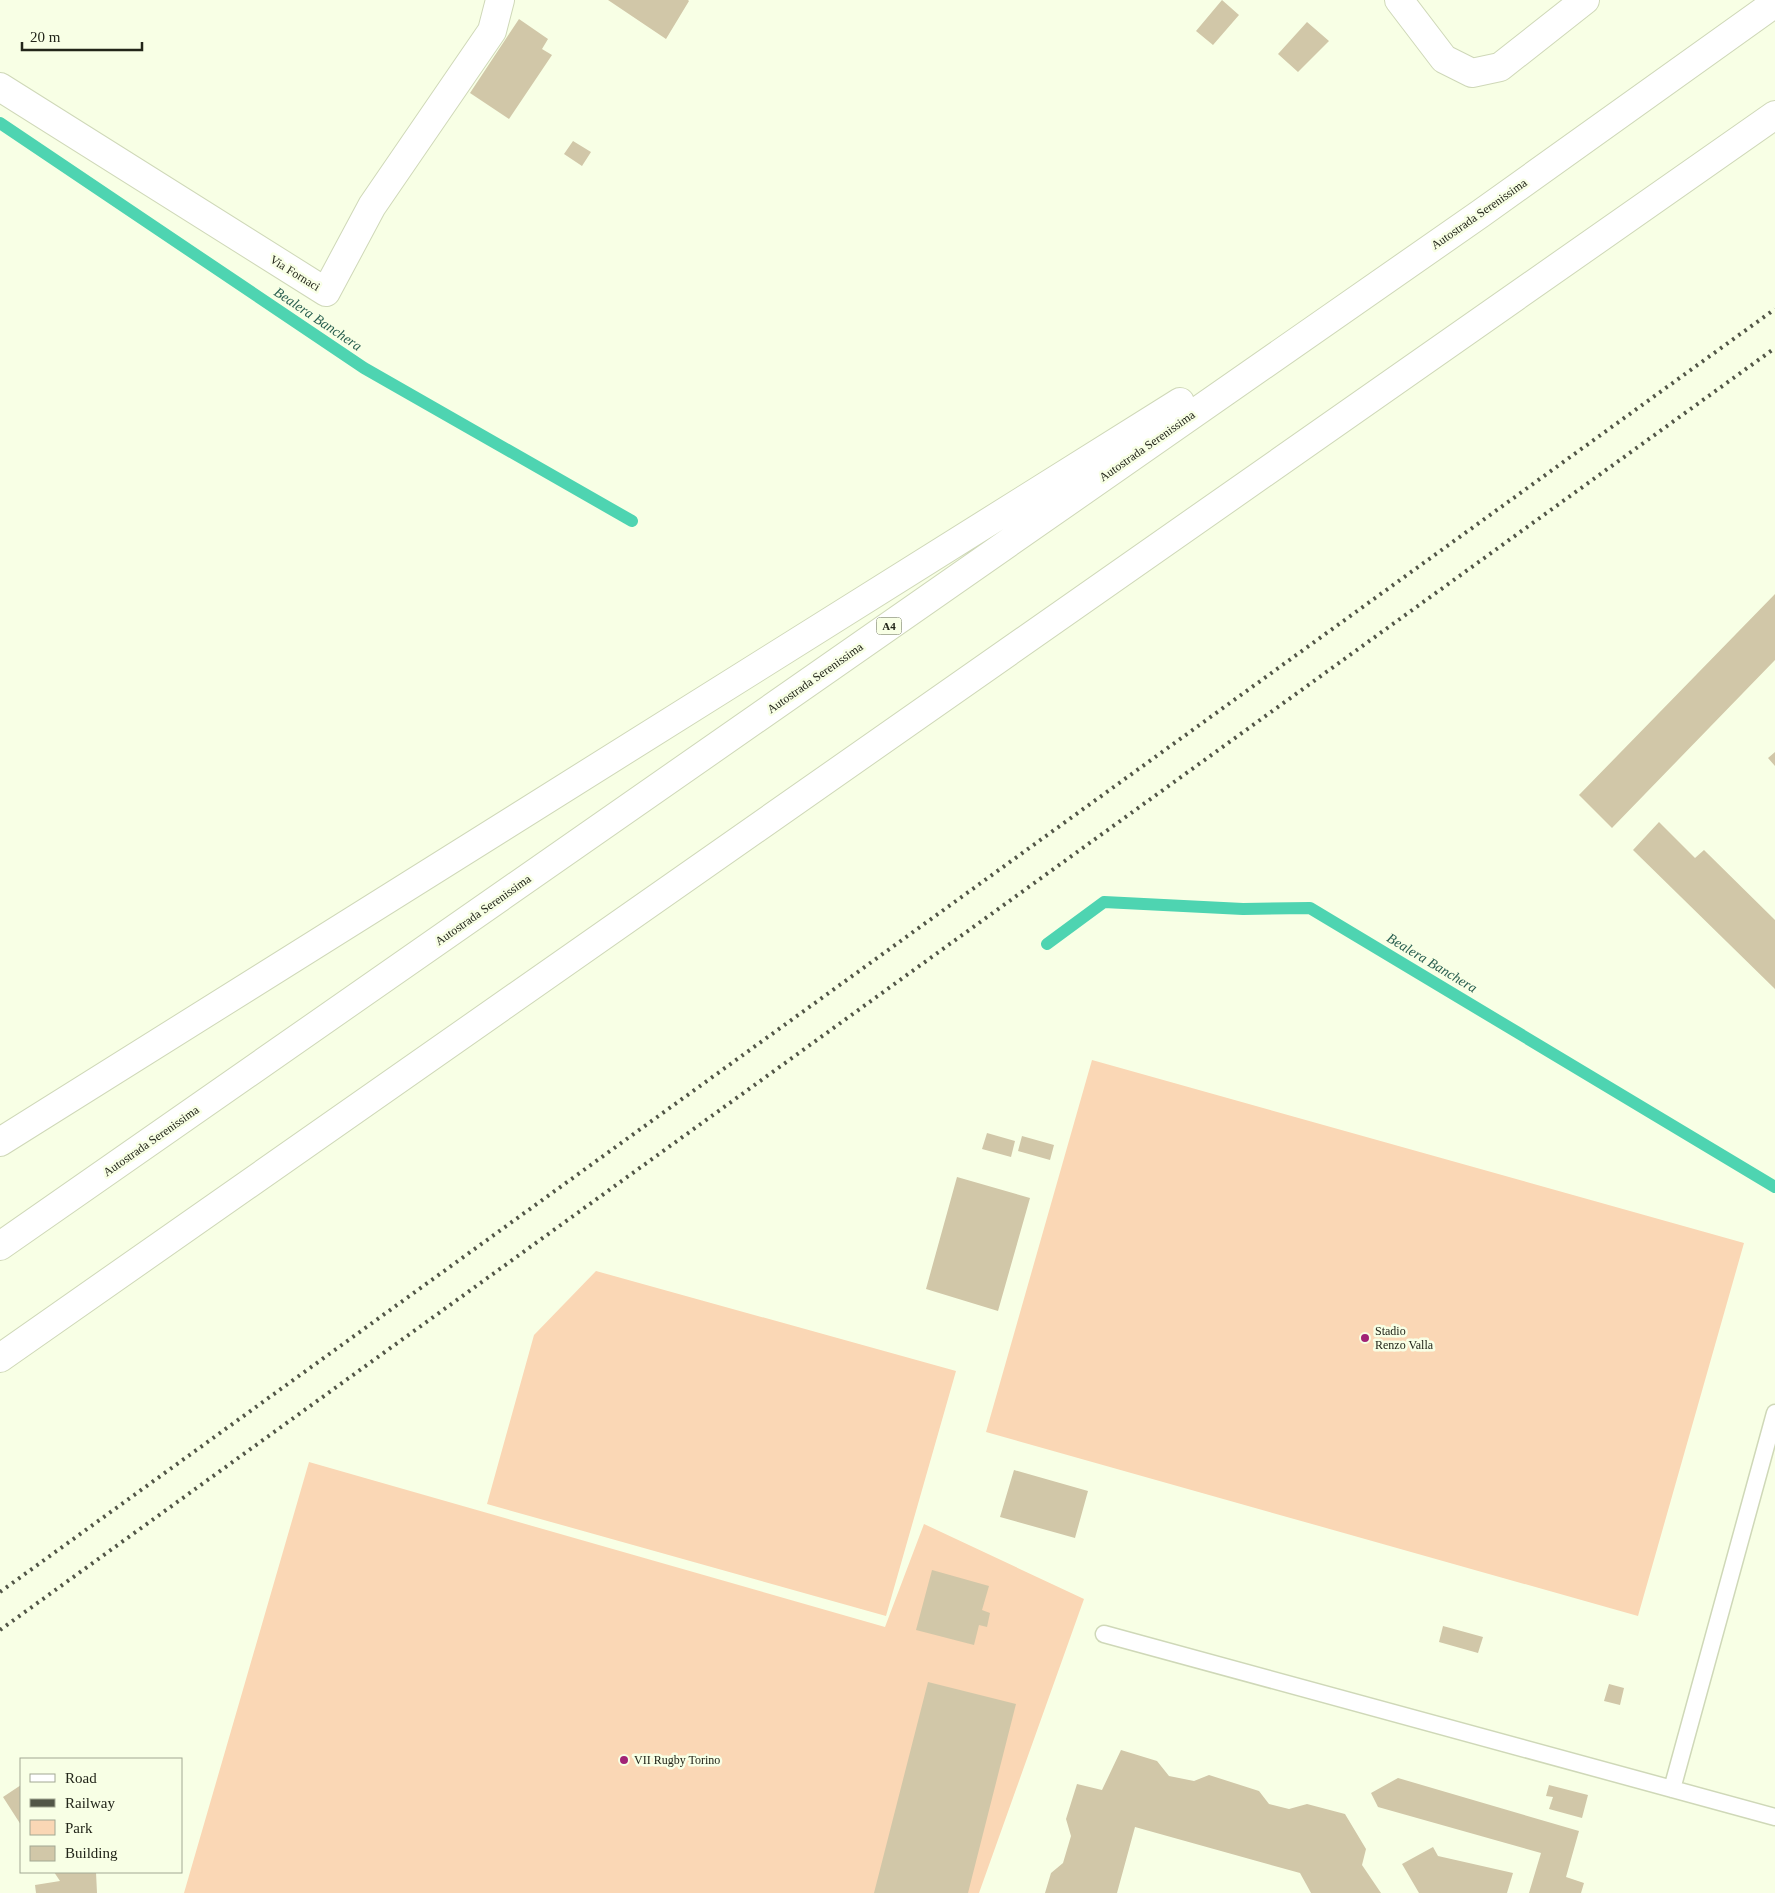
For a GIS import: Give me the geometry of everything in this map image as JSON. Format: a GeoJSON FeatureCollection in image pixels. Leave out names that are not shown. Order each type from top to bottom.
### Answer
{"type":"FeatureCollection","features":[{"type":"Feature","properties":{"kind":"main road","name":"Via Fornaci"},"geometry":{"type":"LineString","coordinates":[[0,87],[326,292],[372,206],[492,31],[500,0]]}},
{"type":"Feature","properties":{"kind":"main road"},"geometry":{"type":"LineString","coordinates":[[1399,0],[1444,59],[1472,72],[1500,66],[1585,0]]}},
{"type":"Feature","properties":{"kind":"main road","name":"Autostrada Serenissima"},"geometry":{"type":"LineString","coordinates":[[0,1246],[1480,214],[1775,3]]}},
{"type":"Feature","properties":{"kind":"main road"},"geometry":{"type":"LineString","coordinates":[[0,1358],[1775,115]]}},
{"type":"Feature","properties":{"kind":"main road"},"geometry":{"type":"LineString","coordinates":[[0,1142],[1480,214]]}},
{"type":"Feature","properties":{"kind":"lane"},"geometry":{"type":"LineString","coordinates":[[1672,1789],[1775,1413]]}},
{"type":"Feature","properties":{"kind":"lane"},"geometry":{"type":"LineString","coordinates":[[1104,1634],[1775,1817]]}},
{"type":"Feature","properties":{"kind":"green space","name":"Stadio Renzo Valla"},"geometry":{"type":"Polygon","coordinates":[[[1092,1060],[1744,1243],[1638,1616],[986,1432],[1092,1060]]]}},
{"type":"Feature","properties":{"kind":"green space"},"geometry":{"type":"Polygon","coordinates":[[[596,1271],[956,1371],[886,1616],[487,1504],[534,1335],[596,1271]]]}},
{"type":"Feature","properties":{"kind":"green space","name":"VII Rugby Torino"},"geometry":{"type":"Polygon","coordinates":[[[309,1462],[885,1627],[924,1524],[1084,1599],[979,1893],[184,1893],[309,1462]]]}},
{"type":"Feature","properties":{"kind":"building"},"geometry":{"type":"Polygon","coordinates":[[[608,0],[688,0],[689,1],[666,39],[608,0]]]}},
{"type":"Feature","properties":{"kind":"building"},"geometry":{"type":"Polygon","coordinates":[[[1222,0],[1239,15],[1213,45],[1196,31],[1222,0]]]}},
{"type":"Feature","properties":{"kind":"building"},"geometry":{"type":"Polygon","coordinates":[[[519,19],[548,39],[542,49],[552,55],[509,119],[470,93],[519,19]]]}},
{"type":"Feature","properties":{"kind":"building"},"geometry":{"type":"Polygon","coordinates":[[[1307,22],[1329,41],[1298,72],[1278,54],[1307,22]]]}},
{"type":"Feature","properties":{"kind":"building"},"geometry":{"type":"Polygon","coordinates":[[[573,141],[591,152],[582,166],[564,154],[573,141]]]}},
{"type":"Feature","properties":{"kind":"building"},"geometry":{"type":"Polygon","coordinates":[[[1775,594],[1775,660],[1612,828],[1579,795],[1775,594]]]}},
{"type":"Feature","properties":{"kind":"building"},"geometry":{"type":"Polygon","coordinates":[[[1775,752],[1775,766],[1768,758],[1775,752]]]}},
{"type":"Feature","properties":{"kind":"building"},"geometry":{"type":"Polygon","coordinates":[[[1659,822],[1695,858],[1704,850],[1775,920],[1775,989],[1633,850],[1659,822]]]}},
{"type":"Feature","properties":{"kind":"building"},"geometry":{"type":"Polygon","coordinates":[[[987,1133],[1015,1141],[1011,1157],[982,1149],[987,1133]]]}},
{"type":"Feature","properties":{"kind":"building"},"geometry":{"type":"Polygon","coordinates":[[[1022,1136],[1054,1145],[1050,1160],[1018,1151],[1022,1136]]]}},
{"type":"Feature","properties":{"kind":"building"},"geometry":{"type":"Polygon","coordinates":[[[957,1177],[1030,1198],[998,1311],[926,1289],[957,1177]]]}},
{"type":"Feature","properties":{"kind":"building"},"geometry":{"type":"Polygon","coordinates":[[[1014,1470],[1088,1491],[1075,1538],[1000,1517],[1014,1470]]]}},
{"type":"Feature","properties":{"kind":"building"},"geometry":{"type":"Polygon","coordinates":[[[932,1570],[989,1586],[982,1610],[990,1613],[987,1627],[979,1625],[974,1645],[916,1630],[932,1570]]]}},
{"type":"Feature","properties":{"kind":"building"},"geometry":{"type":"Polygon","coordinates":[[[1443,1626],[1483,1637],[1478,1653],[1439,1642],[1443,1626]]]}},
{"type":"Feature","properties":{"kind":"building"},"geometry":{"type":"Polygon","coordinates":[[[928,1682],[1016,1704],[968,1893],[874,1893],[928,1682]]]}},
{"type":"Feature","properties":{"kind":"building"},"geometry":{"type":"Polygon","coordinates":[[[1609,1684],[1624,1688],[1620,1705],[1604,1701],[1609,1684]]]}},
{"type":"Feature","properties":{"kind":"building"},"geometry":{"type":"Polygon","coordinates":[[[1121,1750],[1157,1761],[1169,1776],[1194,1781],[1209,1775],[1259,1791],[1269,1804],[1289,1809],[1307,1804],[1345,1814],[1366,1849],[1362,1865],[1381,1893],[1311,1893],[1300,1873],[1135,1827],[1117,1893],[1045,1893],[1051,1873],[1063,1863],[1071,1836],[1066,1819],[1077,1784],[1102,1790],[1121,1750]]]}},
{"type":"Feature","properties":{"kind":"building"},"geometry":{"type":"Polygon","coordinates":[[[1398,1778],[1579,1831],[1566,1877],[1584,1883],[1581,1893],[1529,1893],[1541,1853],[1378,1807],[1371,1793],[1398,1778]]]}},
{"type":"Feature","properties":{"kind":"building"},"geometry":{"type":"Polygon","coordinates":[[[1549,1785],[1588,1795],[1582,1818],[1549,1809],[1553,1797],[1546,1796],[1549,1785]]]}},
{"type":"Feature","properties":{"kind":"building"},"geometry":{"type":"Polygon","coordinates":[[[20,1786],[20,1823],[3,1797],[20,1786]]]}},
{"type":"Feature","properties":{"kind":"building"},"geometry":{"type":"Polygon","coordinates":[[[1433,1847],[1438,1856],[1513,1873],[1507,1893],[1419,1893],[1402,1864],[1433,1847]]]}},
{"type":"Feature","properties":{"kind":"building"},"geometry":{"type":"Polygon","coordinates":[[[55,1873],[96,1873],[97,1893],[36,1893],[35,1885],[60,1881],[55,1873]]]}},
{"type":"Feature","properties":{"kind":"waterway","name":"Bealera Banchera"},"geometry":{"type":"LineString","coordinates":[[0,123],[364,368],[632,521]]}},
{"type":"Feature","properties":{"kind":"waterway","name":"Bealera Banchera"},"geometry":{"type":"LineString","coordinates":[[1047,944],[1104,902],[1243,909],[1310,908],[1775,1187]]}},
{"type":"Feature","properties":{"kind":"railway"},"geometry":{"type":"LineString","coordinates":[[0,1592],[1775,309]]}},
{"type":"Feature","properties":{"kind":"railway"},"geometry":{"type":"LineString","coordinates":[[0,1630],[1775,348]]}},
{"type":"Feature","properties":{"kind":"place","name":"Stadio Renzo Valla"},"geometry":{"type":"Point","coordinates":[1365,1338]}},
{"type":"Feature","properties":{"kind":"place","name":"VII Rugby Torino"},"geometry":{"type":"Point","coordinates":[624,1760]}}]}
